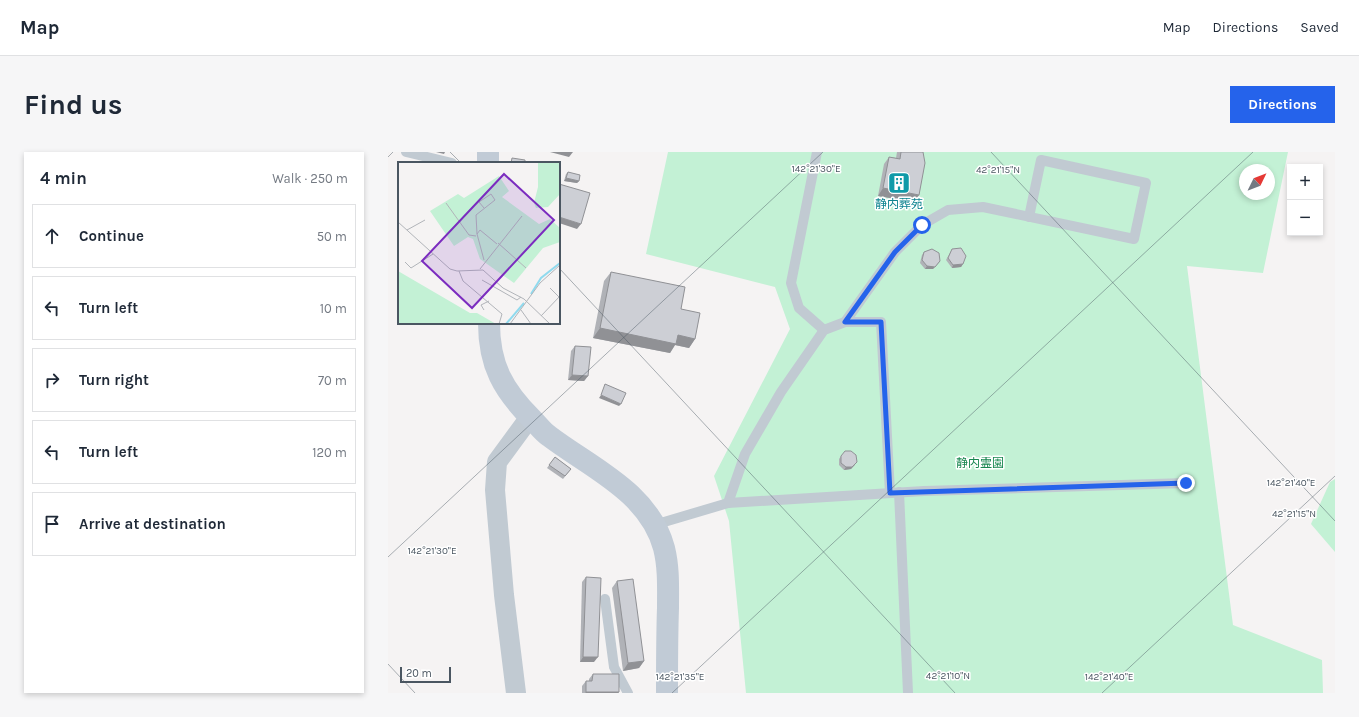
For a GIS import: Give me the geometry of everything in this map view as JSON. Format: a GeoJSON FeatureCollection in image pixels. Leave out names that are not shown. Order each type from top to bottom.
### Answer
{"type":"FeatureCollection","features":[{"type":"Feature","properties":{"kind":"street"},"geometry":{"type":"LineString","coordinates":[[489,324],[491,350],[496,370],[506,390],[548,436],[597,468],[624,488],[642,507],[654,524],[664,547],[668,573],[667,693]]}},
{"type":"Feature","properties":{"kind":"street"},"geometry":{"type":"LineString","coordinates":[[516,693],[504,595],[495,490],[497,462],[530,417]]}},
{"type":"Feature","properties":{"kind":"lane"},"geometry":{"type":"LineString","coordinates":[[406,152],[448,162]]}},
{"type":"Feature","properties":{"kind":"lane"},"geometry":{"type":"LineString","coordinates":[[817,152],[791,283],[799,308],[824,330]]}},
{"type":"Feature","properties":{"kind":"lane"},"geometry":{"type":"LineString","coordinates":[[845,322],[895,252],[922,225],[948,210],[983,207],[1029,217],[1134,239],[1146,182],[1041,160],[1029,217]]}},
{"type":"Feature","properties":{"kind":"lane"},"geometry":{"type":"LineString","coordinates":[[728,503],[745,454],[780,392],[824,330],[845,322],[881,322],[908,693]]}},
{"type":"Feature","properties":{"kind":"lane"},"geometry":{"type":"LineString","coordinates":[[654,524],[728,503],[894,493],[1186,483]]}},
{"type":"Feature","properties":{"kind":"lane"},"geometry":{"type":"LineString","coordinates":[[605,599],[614,666],[628,693]]}},
{"type":"Feature","properties":{"kind":"green space","name":"静内霊園"},"geometry":{"type":"Polygon","coordinates":[[[668,152],[1288,152],[1263,273],[1187,266],[1233,625],[1322,660],[1323,693],[746,693],[729,521],[714,476],[790,329],[775,287],[646,254],[668,152]]]}},
{"type":"Feature","properties":{"kind":"green space"},"geometry":{"type":"Polygon","coordinates":[[[1335,479],[1335,552],[1311,524],[1330,482],[1335,479]]]}},
{"type":"Feature","properties":{"kind":"building","name":"静内葬苑"},"geometry":{"type":"Polygon","coordinates":[[[901,152],[923,152],[925,163],[919,195],[883,188],[889,157],[900,159],[901,152]]]}},
{"type":"Feature","properties":{"kind":"building"},"geometry":{"type":"Polygon","coordinates":[[[512,158],[525,160],[525,162],[511,162],[512,158]]]}},
{"type":"Feature","properties":{"kind":"building"},"geometry":{"type":"Polygon","coordinates":[[[568,172],[580,175],[579,181],[566,178],[568,172]]]}},
{"type":"Feature","properties":{"kind":"building"},"geometry":{"type":"Polygon","coordinates":[[[560,184],[590,193],[581,224],[560,217],[560,184]]]}},
{"type":"Feature","properties":{"kind":"building"},"geometry":{"type":"Polygon","coordinates":[[[961,248],[966,256],[963,264],[953,265],[948,258],[952,249],[961,248]]]}},
{"type":"Feature","properties":{"kind":"building"},"geometry":{"type":"Polygon","coordinates":[[[932,249],[939,253],[940,261],[935,267],[927,266],[922,260],[924,252],[932,249]]]}},
{"type":"Feature","properties":{"kind":"building"},"geometry":{"type":"Polygon","coordinates":[[[611,272],[685,287],[681,309],[700,313],[695,339],[678,335],[676,344],[600,328],[611,272]]]}},
{"type":"Feature","properties":{"kind":"building"},"geometry":{"type":"Polygon","coordinates":[[[575,346],[591,347],[588,376],[572,375],[575,346]]]}},
{"type":"Feature","properties":{"kind":"building"},"geometry":{"type":"Polygon","coordinates":[[[605,384],[626,393],[621,404],[601,395],[605,384]]]}},
{"type":"Feature","properties":{"kind":"building"},"geometry":{"type":"Polygon","coordinates":[[[845,451],[851,451],[856,455],[857,462],[852,467],[846,467],[841,463],[841,456],[845,451]]]}},
{"type":"Feature","properties":{"kind":"building"},"geometry":{"type":"Polygon","coordinates":[[[555,457],[571,469],[565,476],[549,465],[555,457]]]}},
{"type":"Feature","properties":{"kind":"building"},"geometry":{"type":"Polygon","coordinates":[[[586,577],[601,578],[598,657],[583,657],[586,577]]]}},
{"type":"Feature","properties":{"kind":"building"},"geometry":{"type":"Polygon","coordinates":[[[633,579],[644,661],[628,663],[617,581],[633,579]]]}},
{"type":"Feature","properties":{"kind":"building"},"geometry":{"type":"Polygon","coordinates":[[[593,674],[619,674],[619,692],[586,692],[586,681],[592,681],[593,674]]]}},
{"type":"Feature","properties":{"kind":"place","name":"静内葬苑"},"geometry":{"type":"Point","coordinates":[899,183]}},
{"type":"Feature","properties":{"kind":"route"},"geometry":{"type":"LineString","coordinates":[[922,225],[895,252],[845,322],[881,322],[890,493],[1186,483]]}}]}
